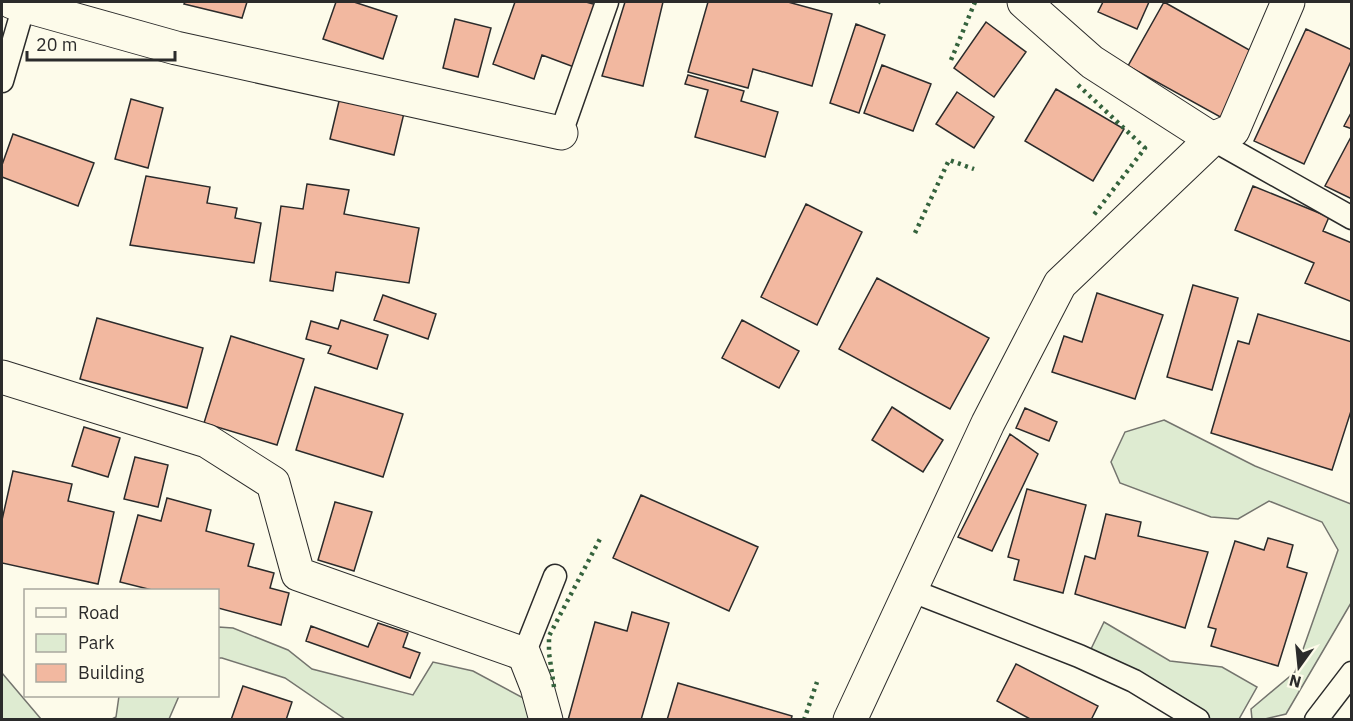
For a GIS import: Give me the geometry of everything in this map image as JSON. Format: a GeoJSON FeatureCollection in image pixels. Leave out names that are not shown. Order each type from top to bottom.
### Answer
{"type":"FeatureCollection","features":[{"type":"Feature","properties":{"kind":"street"},"geometry":{"type":"LineString","coordinates":[[1024,2],[1092,62],[1212,139]]}},
{"type":"Feature","properties":{"kind":"street"},"geometry":{"type":"LineString","coordinates":[[850,720],[988,423],[1060,284],[1212,139],[1233,130],[1288,2]]}},
{"type":"Feature","properties":{"kind":"street"},"geometry":{"type":"LineString","coordinates":[[20,3],[176,48],[561,133]]}},
{"type":"Feature","properties":{"kind":"street"},"geometry":{"type":"LineString","coordinates":[[2,377],[207,441],[273,483],[298,574],[524,654],[537,687],[546,720]]}},
{"type":"Feature","properties":{"kind":"lane"},"geometry":{"type":"LineString","coordinates":[[561,133],[607,2]]}},
{"type":"Feature","properties":{"kind":"lane"},"geometry":{"type":"LineString","coordinates":[[2,81],[20,3]]}},
{"type":"Feature","properties":{"kind":"lane"},"geometry":{"type":"LineString","coordinates":[[1212,139],[1352,218]]}},
{"type":"Feature","properties":{"kind":"lane"},"geometry":{"type":"LineString","coordinates":[[524,654],[555,576]]}},
{"type":"Feature","properties":{"kind":"lane"},"geometry":{"type":"LineString","coordinates":[[910,590],[1134,681],[1198,720]]}},
{"type":"Feature","properties":{"kind":"lane"},"geometry":{"type":"LineString","coordinates":[[1316,720],[1352,673]]}},
{"type":"Feature","properties":{"kind":"green space"},"geometry":{"type":"Polygon","coordinates":[[[1164,420],[1255,466],[1351,504],[1351,603],[1286,714],[1265,719],[1252,719],[1251,709],[1295,672],[1338,550],[1322,522],[1269,501],[1238,519],[1211,517],[1120,483],[1111,462],[1125,432],[1164,420]]]}},
{"type":"Feature","properties":{"kind":"green space"},"geometry":{"type":"Polygon","coordinates":[[[1104,622],[1170,661],[1222,667],[1257,687],[1239,719],[1199,719],[1091,649],[1104,622]]]}},
{"type":"Feature","properties":{"kind":"green space"},"geometry":{"type":"Polygon","coordinates":[[[219,627],[233,628],[288,650],[312,669],[413,695],[433,662],[473,671],[527,700],[532,719],[345,719],[285,678],[219,658],[219,627]]]}},
{"type":"Feature","properties":{"kind":"green space"},"geometry":{"type":"Polygon","coordinates":[[[2,673],[41,719],[2,719],[2,673]]]}},
{"type":"Feature","properties":{"kind":"green space"},"geometry":{"type":"Polygon","coordinates":[[[119,697],[179,697],[169,719],[112,719],[116,717],[119,697]]]}},
{"type":"Feature","properties":{"kind":"building"},"geometry":{"type":"Polygon","coordinates":[[[185,2],[247,2],[242,18],[184,4],[185,2]]]}},
{"type":"Feature","properties":{"kind":"building"},"geometry":{"type":"Polygon","coordinates":[[[336,2],[354,2],[397,16],[383,59],[323,39],[336,2]]]}},
{"type":"Feature","properties":{"kind":"building"},"geometry":{"type":"Polygon","coordinates":[[[515,2],[586,2],[597,5],[574,67],[542,55],[534,79],[493,64],[515,2]]]}},
{"type":"Feature","properties":{"kind":"building"},"geometry":{"type":"Polygon","coordinates":[[[625,2],[663,2],[643,86],[602,76],[625,2]]]}},
{"type":"Feature","properties":{"kind":"building"},"geometry":{"type":"Polygon","coordinates":[[[708,2],[788,2],[832,14],[812,86],[753,69],[748,88],[688,72],[708,2]]]}},
{"type":"Feature","properties":{"kind":"building"},"geometry":{"type":"Polygon","coordinates":[[[1103,2],[1149,2],[1137,29],[1098,12],[1103,2]]]}},
{"type":"Feature","properties":{"kind":"building"},"geometry":{"type":"Polygon","coordinates":[[[1164,2],[1260,56],[1224,119],[1128,66],[1164,2]]]}},
{"type":"Feature","properties":{"kind":"building"},"geometry":{"type":"Polygon","coordinates":[[[455,19],[491,28],[478,77],[443,68],[455,19]]]}},
{"type":"Feature","properties":{"kind":"building"},"geometry":{"type":"Polygon","coordinates":[[[986,22],[1026,52],[994,97],[954,68],[986,22]]]}},
{"type":"Feature","properties":{"kind":"building"},"geometry":{"type":"Polygon","coordinates":[[[856,24],[885,35],[859,113],[830,103],[856,24]]]}},
{"type":"Feature","properties":{"kind":"building"},"geometry":{"type":"Polygon","coordinates":[[[1306,29],[1352,50],[1352,59],[1304,164],[1254,141],[1306,29]]]}},
{"type":"Feature","properties":{"kind":"building"},"geometry":{"type":"Polygon","coordinates":[[[882,65],[931,84],[913,131],[864,113],[882,65]]]}},
{"type":"Feature","properties":{"kind":"building"},"geometry":{"type":"Polygon","coordinates":[[[688,75],[744,91],[741,101],[778,112],[765,157],[695,137],[708,90],[685,84],[688,75]]]}},
{"type":"Feature","properties":{"kind":"building"},"geometry":{"type":"Polygon","coordinates":[[[1056,89],[1124,129],[1093,181],[1025,141],[1056,89]]]}},
{"type":"Feature","properties":{"kind":"building"},"geometry":{"type":"Polygon","coordinates":[[[957,92],[994,117],[974,148],[936,124],[957,92]]]}},
{"type":"Feature","properties":{"kind":"building"},"geometry":{"type":"Polygon","coordinates":[[[340,97],[404,113],[394,155],[330,139],[340,97]]]}},
{"type":"Feature","properties":{"kind":"building"},"geometry":{"type":"Polygon","coordinates":[[[131,99],[163,108],[148,168],[115,159],[131,99]]]}},
{"type":"Feature","properties":{"kind":"building"},"geometry":{"type":"Polygon","coordinates":[[[1352,111],[1352,129],[1344,126],[1352,111]]]}},
{"type":"Feature","properties":{"kind":"building"},"geometry":{"type":"Polygon","coordinates":[[[13,134],[94,163],[78,206],[2,177],[2,165],[13,134]]]}},
{"type":"Feature","properties":{"kind":"building"},"geometry":{"type":"Polygon","coordinates":[[[1352,135],[1352,199],[1325,186],[1352,135]]]}},
{"type":"Feature","properties":{"kind":"building"},"geometry":{"type":"Polygon","coordinates":[[[146,176],[210,187],[207,203],[237,208],[235,218],[261,223],[254,263],[130,245],[146,176]]]}},
{"type":"Feature","properties":{"kind":"building"},"geometry":{"type":"Polygon","coordinates":[[[307,184],[349,190],[344,214],[419,228],[409,283],[336,272],[333,291],[270,281],[281,206],[303,209],[307,184]]]}},
{"type":"Feature","properties":{"kind":"building"},"geometry":{"type":"Polygon","coordinates":[[[1253,186],[1329,217],[1323,231],[1352,243],[1352,302],[1305,283],[1314,263],[1235,230],[1253,186]]]}},
{"type":"Feature","properties":{"kind":"building"},"geometry":{"type":"Polygon","coordinates":[[[806,204],[862,232],[817,325],[761,297],[806,204]]]}},
{"type":"Feature","properties":{"kind":"building"},"geometry":{"type":"Polygon","coordinates":[[[877,278],[989,338],[950,409],[839,349],[877,278]]]}},
{"type":"Feature","properties":{"kind":"building"},"geometry":{"type":"Polygon","coordinates":[[[1193,285],[1238,298],[1212,390],[1167,377],[1193,285]]]}},
{"type":"Feature","properties":{"kind":"building"},"geometry":{"type":"Polygon","coordinates":[[[1097,293],[1163,315],[1135,399],[1052,372],[1064,336],[1082,342],[1097,293]]]}},
{"type":"Feature","properties":{"kind":"building"},"geometry":{"type":"Polygon","coordinates":[[[383,295],[436,314],[428,339],[374,320],[383,295]]]}},
{"type":"Feature","properties":{"kind":"building"},"geometry":{"type":"Polygon","coordinates":[[[1258,314],[1352,342],[1352,408],[1332,470],[1211,433],[1238,341],[1249,344],[1258,314]]]}},
{"type":"Feature","properties":{"kind":"building"},"geometry":{"type":"Polygon","coordinates":[[[97,318],[203,348],[187,408],[80,379],[97,318]]]}},
{"type":"Feature","properties":{"kind":"building"},"geometry":{"type":"Polygon","coordinates":[[[341,320],[388,335],[377,369],[328,353],[331,346],[306,339],[311,321],[338,329],[341,320]]]}},
{"type":"Feature","properties":{"kind":"building"},"geometry":{"type":"Polygon","coordinates":[[[742,320],[799,351],[779,388],[722,358],[742,320]]]}},
{"type":"Feature","properties":{"kind":"building"},"geometry":{"type":"Polygon","coordinates":[[[231,336],[304,359],[277,445],[204,423],[231,336]]]}},
{"type":"Feature","properties":{"kind":"building"},"geometry":{"type":"Polygon","coordinates":[[[315,387],[403,414],[383,477],[296,450],[315,387]]]}},
{"type":"Feature","properties":{"kind":"building"},"geometry":{"type":"Polygon","coordinates":[[[892,407],[943,440],[923,472],[872,440],[892,407]]]}},
{"type":"Feature","properties":{"kind":"building"},"geometry":{"type":"Polygon","coordinates":[[[1025,408],[1057,422],[1049,441],[1016,428],[1025,408]]]}},
{"type":"Feature","properties":{"kind":"building"},"geometry":{"type":"Polygon","coordinates":[[[84,427],[120,438],[108,477],[72,466],[84,427]]]}},
{"type":"Feature","properties":{"kind":"building"},"geometry":{"type":"Polygon","coordinates":[[[1010,434],[1038,454],[992,551],[958,537],[1010,434]]]}},
{"type":"Feature","properties":{"kind":"building"},"geometry":{"type":"Polygon","coordinates":[[[135,457],[168,465],[158,507],[124,499],[135,457]]]}},
{"type":"Feature","properties":{"kind":"building"},"geometry":{"type":"Polygon","coordinates":[[[13,471],[72,484],[68,501],[114,512],[98,584],[2,563],[2,520],[13,471]]]}},
{"type":"Feature","properties":{"kind":"building"},"geometry":{"type":"Polygon","coordinates":[[[1027,489],[1086,505],[1063,593],[1014,580],[1019,560],[1008,557],[1027,489]]]}},
{"type":"Feature","properties":{"kind":"building"},"geometry":{"type":"Polygon","coordinates":[[[641,495],[758,547],[729,611],[613,558],[641,495]]]}},
{"type":"Feature","properties":{"kind":"building"},"geometry":{"type":"Polygon","coordinates":[[[167,498],[211,510],[206,531],[254,544],[248,566],[274,573],[270,588],[289,593],[281,625],[219,608],[219,589],[148,589],[120,582],[138,515],[161,521],[167,498]]]}},
{"type":"Feature","properties":{"kind":"building"},"geometry":{"type":"Polygon","coordinates":[[[335,502],[372,512],[354,571],[318,560],[335,502]]]}},
{"type":"Feature","properties":{"kind":"building"},"geometry":{"type":"Polygon","coordinates":[[[1106,514],[1141,522],[1138,536],[1208,552],[1185,628],[1075,594],[1085,556],[1095,559],[1106,514]]]}},
{"type":"Feature","properties":{"kind":"building"},"geometry":{"type":"Polygon","coordinates":[[[1268,538],[1293,545],[1287,567],[1307,573],[1278,666],[1211,646],[1216,629],[1208,627],[1235,541],[1264,550],[1268,538]]]}},
{"type":"Feature","properties":{"kind":"building"},"geometry":{"type":"Polygon","coordinates":[[[632,612],[669,623],[641,720],[568,720],[595,622],[627,631],[632,612]]]}},
{"type":"Feature","properties":{"kind":"building"},"geometry":{"type":"Polygon","coordinates":[[[378,623],[408,633],[403,647],[420,653],[410,678],[306,641],[311,626],[368,647],[378,623]]]}},
{"type":"Feature","properties":{"kind":"building"},"geometry":{"type":"Polygon","coordinates":[[[1016,664],[1098,706],[1091,720],[1032,720],[997,701],[1016,664]]]}},
{"type":"Feature","properties":{"kind":"building"},"geometry":{"type":"Polygon","coordinates":[[[678,683],[792,716],[791,720],[667,720],[678,683]]]}},
{"type":"Feature","properties":{"kind":"building"},"geometry":{"type":"Polygon","coordinates":[[[243,686],[292,702],[286,720],[231,720],[243,686]]]}},
{"type":"Feature","properties":{"kind":"hedge"},"geometry":{"type":"LineString","coordinates":[[951,60],[975,2]]}},
{"type":"Feature","properties":{"kind":"hedge"},"geometry":{"type":"LineString","coordinates":[[1078,85],[1145,148],[1093,216]]}},
{"type":"Feature","properties":{"kind":"hedge"},"geometry":{"type":"LineString","coordinates":[[915,233],[949,160],[974,169]]}},
{"type":"Feature","properties":{"kind":"hedge"},"geometry":{"type":"LineString","coordinates":[[554,687],[549,636],[601,537]]}},
{"type":"Feature","properties":{"kind":"hedge"},"geometry":{"type":"LineString","coordinates":[[804,720],[817,682]]}}]}
